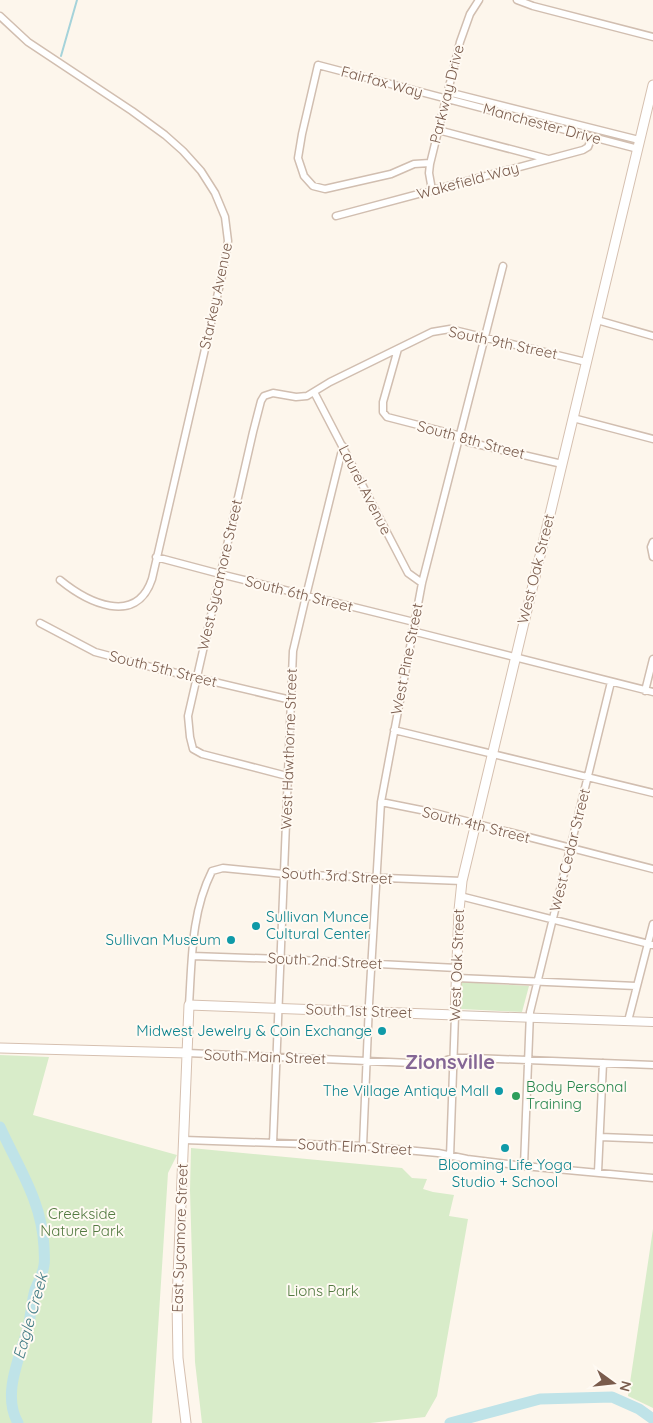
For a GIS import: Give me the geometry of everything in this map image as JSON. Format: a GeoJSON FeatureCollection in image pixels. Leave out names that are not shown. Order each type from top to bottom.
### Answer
{"type":"FeatureCollection","features":[{"type":"Feature","properties":{"kind":"main road","name":"West Oak Street"},"geometry":{"type":"LineString","coordinates":[[455,1015],[462,881],[653,85]]}},
{"type":"Feature","properties":{"kind":"main road","name":"South 1st Street"},"geometry":{"type":"LineString","coordinates":[[189,1005],[455,1015]]}},
{"type":"Feature","properties":{"kind":"main road"},"geometry":{"type":"LineString","coordinates":[[187,1054],[189,1005]]}},
{"type":"Feature","properties":{"kind":"main road","name":"South Main Street"},"geometry":{"type":"LineString","coordinates":[[0,1048],[187,1054]]}},
{"type":"Feature","properties":{"kind":"main road","name":"East Sycamore Street"},"geometry":{"type":"LineString","coordinates":[[186,1423],[178,1358],[177,1302],[187,1054]]}},
{"type":"Feature","properties":{"kind":"street","name":"Parkway Drive"},"geometry":{"type":"LineString","coordinates":[[432,190],[429,173],[430,163],[438,130],[464,29],[479,0]]}},
{"type":"Feature","properties":{"kind":"street"},"geometry":{"type":"LineString","coordinates":[[517,0],[653,37]]}},
{"type":"Feature","properties":{"kind":"street","name":"Starkey Avenue"},"geometry":{"type":"LineString","coordinates":[[0,16],[28,42],[103,90],[165,135],[177,146],[201,171],[215,193],[226,217],[229,233],[224,265],[152,579],[145,594],[129,606],[117,607],[105,605],[74,591],[60,580]]}},
{"type":"Feature","properties":{"kind":"street","name":"Fairfax Way"},"geometry":{"type":"LineString","coordinates":[[430,163],[414,164],[391,174],[325,190],[313,186],[304,176],[298,158],[302,132],[318,65],[447,95]]}},
{"type":"Feature","properties":{"kind":"street","name":"Manchester Drive"},"geometry":{"type":"LineString","coordinates":[[447,95],[592,137],[639,144]]}},
{"type":"Feature","properties":{"kind":"street","name":"Manchester Drive"},"geometry":{"type":"LineString","coordinates":[[447,95],[639,144]]}},
{"type":"Feature","properties":{"kind":"street"},"geometry":{"type":"LineString","coordinates":[[438,130],[548,159]]}},
{"type":"Feature","properties":{"kind":"street","name":"Wakefield Way"},"geometry":{"type":"LineString","coordinates":[[336,216],[583,150],[588,147],[592,137]]}},
{"type":"Feature","properties":{"kind":"street","name":"West Pine Street"},"geometry":{"type":"LineString","coordinates":[[363,1146],[368,1012],[382,802],[422,583],[503,266]]}},
{"type":"Feature","properties":{"kind":"street"},"geometry":{"type":"LineString","coordinates":[[597,320],[653,336]]}},
{"type":"Feature","properties":{"kind":"street","name":"South 9th Street"},"geometry":{"type":"LineString","coordinates":[[314,392],[330,382],[432,332],[450,329],[586,362]]}},
{"type":"Feature","properties":{"kind":"street","name":"South 8th Street"},"geometry":{"type":"LineString","coordinates":[[398,349],[383,402],[383,412],[387,417],[460,437],[468,442],[562,464]]}},
{"type":"Feature","properties":{"kind":"street","name":"West Sycamore Street"},"geometry":{"type":"LineString","coordinates":[[287,776],[202,754],[193,749],[188,716],[261,401],[264,396],[269,394],[301,397],[314,392]]}},
{"type":"Feature","properties":{"kind":"street","name":"Laurel Avenue"},"geometry":{"type":"LineString","coordinates":[[314,392],[408,573],[422,583]]}},
{"type":"Feature","properties":{"kind":"street"},"geometry":{"type":"LineString","coordinates":[[573,418],[653,439]]}},
{"type":"Feature","properties":{"kind":"street","name":"West Hawthorne Street"},"geometry":{"type":"LineString","coordinates":[[273,1143],[293,651],[343,446]]}},
{"type":"Feature","properties":{"kind":"street"},"geometry":{"type":"LineString","coordinates":[[653,542],[651,548],[653,557]]}},
{"type":"Feature","properties":{"kind":"street","name":"South 6th Street"},"geometry":{"type":"LineString","coordinates":[[156,557],[414,622]]}},
{"type":"Feature","properties":{"kind":"street","name":"South 5th Street"},"geometry":{"type":"LineString","coordinates":[[40,623],[94,652],[291,700]]}},
{"type":"Feature","properties":{"kind":"street"},"geometry":{"type":"LineString","coordinates":[[412,631],[653,692]]}},
{"type":"Feature","properties":{"kind":"street"},"geometry":{"type":"LineString","coordinates":[[646,690],[653,659]]}},
{"type":"Feature","properties":{"kind":"street","name":"West Cedar Street"},"geometry":{"type":"LineString","coordinates":[[524,1166],[529,1018],[536,982],[611,682]]}},
{"type":"Feature","properties":{"kind":"street"},"geometry":{"type":"LineString","coordinates":[[394,730],[653,793]]}},
{"type":"Feature","properties":{"kind":"street","name":"South 4th Street"},"geometry":{"type":"LineString","coordinates":[[382,802],[431,812],[653,869]]}},
{"type":"Feature","properties":{"kind":"street","name":"South 3rd Street"},"geometry":{"type":"LineString","coordinates":[[192,956],[195,924],[206,884],[212,872],[223,868],[284,874],[462,881]]}},
{"type":"Feature","properties":{"kind":"street"},"geometry":{"type":"LineString","coordinates":[[460,896],[651,944]]}},
{"type":"Feature","properties":{"kind":"street"},"geometry":{"type":"LineString","coordinates":[[628,1021],[636,986],[651,944],[653,924]]}},
{"type":"Feature","properties":{"kind":"street"},"geometry":{"type":"LineString","coordinates":[[189,1005],[192,956]]}},
{"type":"Feature","properties":{"kind":"street","name":"South 2nd Street"},"geometry":{"type":"LineString","coordinates":[[192,956],[457,968]]}},
{"type":"Feature","properties":{"kind":"street"},"geometry":{"type":"LineString","coordinates":[[457,978],[636,986]]}},
{"type":"Feature","properties":{"kind":"street","name":"South 1st Street"},"geometry":{"type":"LineString","coordinates":[[455,1015],[653,1022]]}},
{"type":"Feature","properties":{"kind":"street","name":"West Oak Street"},"geometry":{"type":"LineString","coordinates":[[450,1157],[455,1015]]}},
{"type":"Feature","properties":{"kind":"street","name":"South Main Street"},"geometry":{"type":"LineString","coordinates":[[187,1054],[434,1064],[453,1058],[528,1059],[653,1065]]}},
{"type":"Feature","properties":{"kind":"street"},"geometry":{"type":"LineString","coordinates":[[598,1172],[604,1063]]}},
{"type":"Feature","properties":{"kind":"street"},"geometry":{"type":"LineString","coordinates":[[600,1137],[653,1139]]}},
{"type":"Feature","properties":{"kind":"street","name":"South Elm Street"},"geometry":{"type":"LineString","coordinates":[[184,1140],[363,1146],[438,1153],[450,1157],[524,1166],[653,1178]]}},
{"type":"Feature","properties":{"kind":"green space"},"geometry":{"type":"Polygon","coordinates":[[[461,982],[529,986],[522,1012],[461,1009],[461,982]]]}},
{"type":"Feature","properties":{"kind":"green space","name":"Creekside Nature Park"},"geometry":{"type":"Polygon","coordinates":[[[0,1055],[49,1057],[33,1115],[177,1155],[168,1173],[152,1423],[0,1423],[0,1055]]]}},
{"type":"Feature","properties":{"kind":"green space","name":"Lions Park"},"geometry":{"type":"Polygon","coordinates":[[[191,1148],[402,1168],[412,1178],[427,1179],[423,1189],[454,1195],[449,1216],[468,1219],[437,1396],[425,1417],[370,1423],[202,1423],[195,1362],[190,1190],[191,1148]]]}},
{"type":"Feature","properties":{"kind":"green space"},"geometry":{"type":"Polygon","coordinates":[[[653,1229],[653,1408],[628,1396],[653,1229]]]}},
{"type":"Feature","properties":{"kind":"waterway"},"geometry":{"type":"LineString","coordinates":[[61,56],[77,0]]}},
{"type":"Feature","properties":{"kind":"waterway","name":"Eagle Creek"},"geometry":{"type":"LineString","coordinates":[[0,1127],[34,1199],[39,1214],[44,1247],[42,1275],[35,1290],[28,1326],[13,1377],[13,1412],[18,1423]]}},
{"type":"Feature","properties":{"kind":"waterway","name":"Eagle Creek"},"geometry":{"type":"LineString","coordinates":[[450,1423],[540,1399],[612,1397],[639,1409],[653,1419]]}},
{"type":"Feature","properties":{"kind":"place","name":"Sullivan Munce Cultural Center"},"geometry":{"type":"Point","coordinates":[256,926]}},
{"type":"Feature","properties":{"kind":"place","name":"Sullivan Museum"},"geometry":{"type":"Point","coordinates":[231,940]}},
{"type":"Feature","properties":{"kind":"place","name":"Midwest Jewelry & Coin Exchange"},"geometry":{"type":"Point","coordinates":[382,1031]}},
{"type":"Feature","properties":{"kind":"place","name":"The Village Antique Mall"},"geometry":{"type":"Point","coordinates":[499,1091]}},
{"type":"Feature","properties":{"kind":"place","name":"Body Personal Training"},"geometry":{"type":"Point","coordinates":[516,1096]}},
{"type":"Feature","properties":{"kind":"place","name":"Blooming Life Yoga Studio + School"},"geometry":{"type":"Point","coordinates":[505,1148]}},
{"type":"Feature","properties":{"kind":"district","name":"Zionsville"},"geometry":{"type":"Point","coordinates":[450,1062]}}]}
